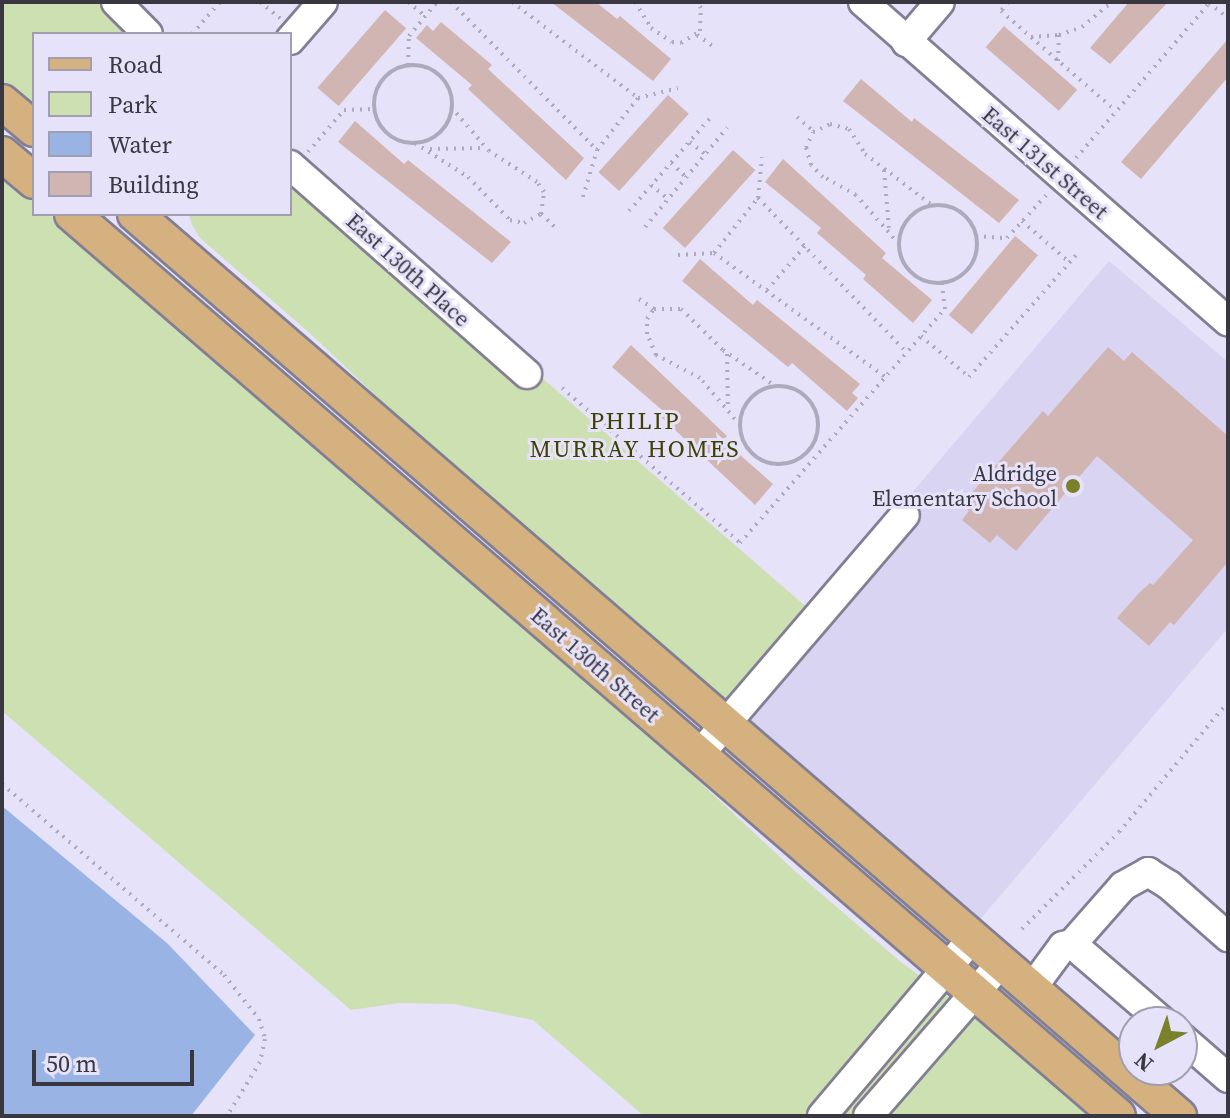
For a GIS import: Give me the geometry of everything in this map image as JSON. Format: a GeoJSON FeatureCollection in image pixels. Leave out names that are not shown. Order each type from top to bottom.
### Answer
{"type":"FeatureCollection","features":[{"type":"Feature","properties":{"kind":"main road"},"geometry":{"type":"LineString","coordinates":[[2,102],[32,127]]}},
{"type":"Feature","properties":{"kind":"main road"},"geometry":{"type":"LineString","coordinates":[[2,154],[32,179]]}},
{"type":"Feature","properties":{"kind":"main road","name":"East 130th Street"},"geometry":{"type":"LineString","coordinates":[[74,216],[1118,1116]]}},
{"type":"Feature","properties":{"kind":"main road","name":"East 130th Street"},"geometry":{"type":"LineString","coordinates":[[138,216],[1179,1116]]}},
{"type":"Feature","properties":{"kind":"street"},"geometry":{"type":"LineString","coordinates":[[116,2],[146,32]]}},
{"type":"Feature","properties":{"kind":"street"},"geometry":{"type":"LineString","coordinates":[[287,31],[323,2]]}},
{"type":"Feature","properties":{"kind":"street","name":"East 131st Street"},"geometry":{"type":"LineString","coordinates":[[863,2],[1228,322]]}},
{"type":"Feature","properties":{"kind":"street"},"geometry":{"type":"LineString","coordinates":[[906,42],[940,2]]}},
{"type":"Feature","properties":{"kind":"street","name":"East 130th Place"},"geometry":{"type":"LineString","coordinates":[[295,163],[527,374]]}},
{"type":"Feature","properties":{"kind":"street"},"geometry":{"type":"LineString","coordinates":[[111,247],[136,216]]}},
{"type":"Feature","properties":{"kind":"street"},"geometry":{"type":"LineString","coordinates":[[699,755],[905,515]]}},
{"type":"Feature","properties":{"kind":"street"},"geometry":{"type":"LineString","coordinates":[[1032,988],[1063,946],[1072,944],[1123,886],[1148,872],[1169,885],[1228,937]]}},
{"type":"Feature","properties":{"kind":"street"},"geometry":{"type":"LineString","coordinates":[[822,1116],[973,937]]}},
{"type":"Feature","properties":{"kind":"street"},"geometry":{"type":"LineString","coordinates":[[1072,944],[1144,1006]]}},
{"type":"Feature","properties":{"kind":"street"},"geometry":{"type":"LineString","coordinates":[[868,1116],[1002,962]]}},
{"type":"Feature","properties":{"kind":"street"},"geometry":{"type":"LineString","coordinates":[[1198,1052],[1228,1078]]}},
{"type":"Feature","properties":{"kind":"path"},"geometry":{"type":"LineString","coordinates":[[194,32],[220,2]]}},
{"type":"Feature","properties":{"kind":"path"},"geometry":{"type":"LineString","coordinates":[[260,2],[287,31]]}},
{"type":"Feature","properties":{"kind":"path"},"geometry":{"type":"LineString","coordinates":[[408,2],[425,16]]}},
{"type":"Feature","properties":{"kind":"path"},"geometry":{"type":"LineString","coordinates":[[408,66],[409,36],[437,2]]}},
{"type":"Feature","properties":{"kind":"path"},"geometry":{"type":"LineString","coordinates":[[451,2],[597,150]]}},
{"type":"Feature","properties":{"kind":"path"},"geometry":{"type":"LineString","coordinates":[[512,2],[638,98]]}},
{"type":"Feature","properties":{"kind":"path"},"geometry":{"type":"LineString","coordinates":[[635,2],[651,28],[672,42],[684,42],[697,35],[702,23],[697,2]]}},
{"type":"Feature","properties":{"kind":"path"},"geometry":{"type":"LineString","coordinates":[[1008,2],[1001,11],[1116,111]]}},
{"type":"Feature","properties":{"kind":"path"},"geometry":{"type":"LineString","coordinates":[[1031,37],[1059,35],[1082,27],[1112,2]]}},
{"type":"Feature","properties":{"kind":"path"},"geometry":{"type":"LineString","coordinates":[[1072,163],[1210,3],[1228,18]]}},
{"type":"Feature","properties":{"kind":"path"},"geometry":{"type":"LineString","coordinates":[[697,35],[714,47]]}},
{"type":"Feature","properties":{"kind":"path"},"geometry":{"type":"LineString","coordinates":[[1058,61],[1059,35]]}},
{"type":"Feature","properties":{"kind":"path"},"geometry":{"type":"LineString","coordinates":[[408,66],[427,69],[442,80],[451,107],[486,148],[537,182],[544,192],[541,214],[524,223],[510,220],[468,177],[427,149],[388,134],[374,109],[376,92],[385,77],[408,66]]}},
{"type":"Feature","properties":{"kind":"path"},"geometry":{"type":"LineString","coordinates":[[583,197],[597,150],[638,98],[678,88]]}},
{"type":"Feature","properties":{"kind":"path"},"geometry":{"type":"LineString","coordinates":[[415,143],[440,132],[451,107]]}},
{"type":"Feature","properties":{"kind":"path"},"geometry":{"type":"LineString","coordinates":[[295,163],[344,110],[374,109]]}},
{"type":"Feature","properties":{"kind":"path"},"geometry":{"type":"LineString","coordinates":[[629,211],[712,116]]}},
{"type":"Feature","properties":{"kind":"path"},"geometry":{"type":"LineString","coordinates":[[797,117],[813,132]]}},
{"type":"Feature","properties":{"kind":"path"},"geometry":{"type":"LineString","coordinates":[[830,124],[849,129],[865,154],[884,170],[933,206],[960,213],[976,236],[972,263],[959,277],[942,283],[931,282],[912,273],[901,255],[899,244],[856,195],[811,165],[806,148],[813,132],[830,124]]}},
{"type":"Feature","properties":{"kind":"path"},"geometry":{"type":"LineString","coordinates":[[645,227],[727,128]]}},
{"type":"Feature","properties":{"kind":"path"},"geometry":{"type":"LineString","coordinates":[[690,142],[705,154]]}},
{"type":"Feature","properties":{"kind":"path"},"geometry":{"type":"LineString","coordinates":[[427,149],[486,148]]}},
{"type":"Feature","properties":{"kind":"path"},"geometry":{"type":"LineString","coordinates":[[714,253],[758,198],[762,157]]}},
{"type":"Feature","properties":{"kind":"path"},"geometry":{"type":"LineString","coordinates":[[671,163],[686,177]]}},
{"type":"Feature","properties":{"kind":"path"},"geometry":{"type":"LineString","coordinates":[[884,170],[889,231]]}},
{"type":"Feature","properties":{"kind":"path"},"geometry":{"type":"LineString","coordinates":[[651,185],[668,199]]}},
{"type":"Feature","properties":{"kind":"path"},"geometry":{"type":"LineString","coordinates":[[976,236],[1007,238],[1049,192]]}},
{"type":"Feature","properties":{"kind":"path"},"geometry":{"type":"LineString","coordinates":[[758,198],[906,352]]}},
{"type":"Feature","properties":{"kind":"path"},"geometry":{"type":"LineString","coordinates":[[899,244],[909,218],[933,206]]}},
{"type":"Feature","properties":{"kind":"path"},"geometry":{"type":"LineString","coordinates":[[541,214],[557,229]]}},
{"type":"Feature","properties":{"kind":"path"},"geometry":{"type":"LineString","coordinates":[[1022,221],[1069,262]]}},
{"type":"Feature","properties":{"kind":"path"},"geometry":{"type":"LineString","coordinates":[[766,291],[805,246]]}},
{"type":"Feature","properties":{"kind":"path"},"geometry":{"type":"LineString","coordinates":[[678,255],[714,253],[885,377]]}},
{"type":"Feature","properties":{"kind":"path"},"geometry":{"type":"LineString","coordinates":[[921,336],[969,377],[1076,255]]}},
{"type":"Feature","properties":{"kind":"path"},"geometry":{"type":"LineString","coordinates":[[562,388],[740,543],[945,309],[942,283]]}},
{"type":"Feature","properties":{"kind":"path"},"geometry":{"type":"LineString","coordinates":[[639,299],[654,309],[681,309],[727,354],[775,386],[804,395],[815,412],[817,433],[808,451],[780,464],[760,459],[745,445],[740,425],[700,378],[656,355],[647,334],[647,319],[654,309]]}},
{"type":"Feature","properties":{"kind":"path"},"geometry":{"type":"LineString","coordinates":[[727,354],[728,411]]}},
{"type":"Feature","properties":{"kind":"path"},"geometry":{"type":"LineString","coordinates":[[740,425],[750,399],[775,386]]}},
{"type":"Feature","properties":{"kind":"path"},"geometry":{"type":"LineString","coordinates":[[808,451],[815,457]]}},
{"type":"Feature","properties":{"kind":"path"},"geometry":{"type":"LineString","coordinates":[[1022,929],[1119,832],[1228,702]]}},
{"type":"Feature","properties":{"kind":"path"},"geometry":{"type":"LineString","coordinates":[[2,784],[224,975],[259,1019],[265,1039],[260,1062],[227,1116]]}},
{"type":"Feature","properties":{"kind":"shaded area","name":"Aldridge Elementary School"},"geometry":{"type":"Polygon","coordinates":[[[1109,261],[1228,362],[1228,628],[977,923],[728,709],[1109,261]]]}},
{"type":"Feature","properties":{"kind":"green space"},"geometry":{"type":"Polygon","coordinates":[[[2,2],[100,2],[130,32],[32,32],[32,109],[2,83],[2,2]]]}},
{"type":"Feature","properties":{"kind":"green space"},"geometry":{"type":"Polygon","coordinates":[[[2,173],[32,199],[32,216],[51,216],[613,701],[797,873],[902,963],[1005,1038],[1096,1116],[644,1116],[533,1020],[454,1004],[399,1003],[351,1010],[2,711],[2,173]]]}},
{"type":"Feature","properties":{"kind":"green space"},"geometry":{"type":"Polygon","coordinates":[[[292,182],[529,390],[541,377],[811,611],[728,709],[499,513],[313,336],[200,238],[190,216],[292,216],[292,182]]]}},
{"type":"Feature","properties":{"kind":"water"},"geometry":{"type":"Polygon","coordinates":[[[2,806],[167,943],[255,1035],[191,1116],[2,1116],[2,806]]]}},
{"type":"Feature","properties":{"kind":"building"},"geometry":{"type":"Polygon","coordinates":[[[551,2],[596,2],[617,19],[620,16],[671,59],[653,81],[551,2]]]}},
{"type":"Feature","properties":{"kind":"building"},"geometry":{"type":"Polygon","coordinates":[[[1129,2],[1168,2],[1110,64],[1090,48],[1129,2]]]}},
{"type":"Feature","properties":{"kind":"building"},"geometry":{"type":"Polygon","coordinates":[[[385,10],[406,28],[339,106],[317,88],[385,10]]]}},
{"type":"Feature","properties":{"kind":"building"},"geometry":{"type":"Polygon","coordinates":[[[441,22],[492,65],[488,69],[584,158],[566,180],[468,89],[472,85],[416,38],[427,25],[433,31],[441,22]]]}},
{"type":"Feature","properties":{"kind":"building"},"geometry":{"type":"Polygon","coordinates":[[[1004,26],[1077,90],[1059,111],[986,47],[1004,26]]]}},
{"type":"Feature","properties":{"kind":"building"},"geometry":{"type":"Polygon","coordinates":[[[1228,39],[1228,77],[1141,179],[1121,162],[1228,39]]]}},
{"type":"Feature","properties":{"kind":"building"},"geometry":{"type":"Polygon","coordinates":[[[861,79],[912,122],[914,118],[1019,200],[999,223],[843,101],[861,79]]]}},
{"type":"Feature","properties":{"kind":"building"},"geometry":{"type":"Polygon","coordinates":[[[668,95],[689,114],[619,191],[598,172],[668,95]]]}},
{"type":"Feature","properties":{"kind":"building"},"geometry":{"type":"Polygon","coordinates":[[[355,121],[404,164],[408,160],[511,242],[492,263],[338,142],[355,121]]]}},
{"type":"Feature","properties":{"kind":"building"},"geometry":{"type":"Polygon","coordinates":[[[733,150],[755,170],[685,248],[663,228],[733,150]]]}},
{"type":"Feature","properties":{"kind":"building"},"geometry":{"type":"Polygon","coordinates":[[[783,159],[886,253],[882,258],[932,300],[913,323],[863,279],[866,275],[817,233],[821,228],[765,182],[783,159]]]}},
{"type":"Feature","properties":{"kind":"building"},"geometry":{"type":"Polygon","coordinates":[[[1015,236],[1038,255],[972,334],[949,315],[1015,236]]]}},
{"type":"Feature","properties":{"kind":"building"},"geometry":{"type":"Polygon","coordinates":[[[700,259],[753,305],[757,300],[860,384],[852,393],[858,398],[847,411],[792,363],[788,367],[682,281],[700,259]]]}},
{"type":"Feature","properties":{"kind":"building"},"geometry":{"type":"Polygon","coordinates":[[[631,345],[727,436],[723,440],[773,484],[755,505],[658,414],[662,410],[612,367],[631,345]]]}},
{"type":"Feature","properties":{"kind":"building"},"geometry":{"type":"Polygon","coordinates":[[[1108,347],[1124,361],[1132,352],[1228,436],[1228,562],[1174,625],[1170,622],[1149,646],[1117,618],[1139,593],[1150,583],[1153,585],[1193,540],[1097,456],[1016,551],[997,535],[990,543],[962,520],[969,511],[962,504],[1043,411],[1048,416],[1108,347]]]}},
{"type":"Feature","properties":{"kind":"place","name":"Aldridge Elementary School"},"geometry":{"type":"Point","coordinates":[1073,486]}},
{"type":"Feature","properties":{"kind":"district","name":"PHILIP MURRAY HOMES"},"geometry":{"type":"Point","coordinates":[635,435]}}]}
